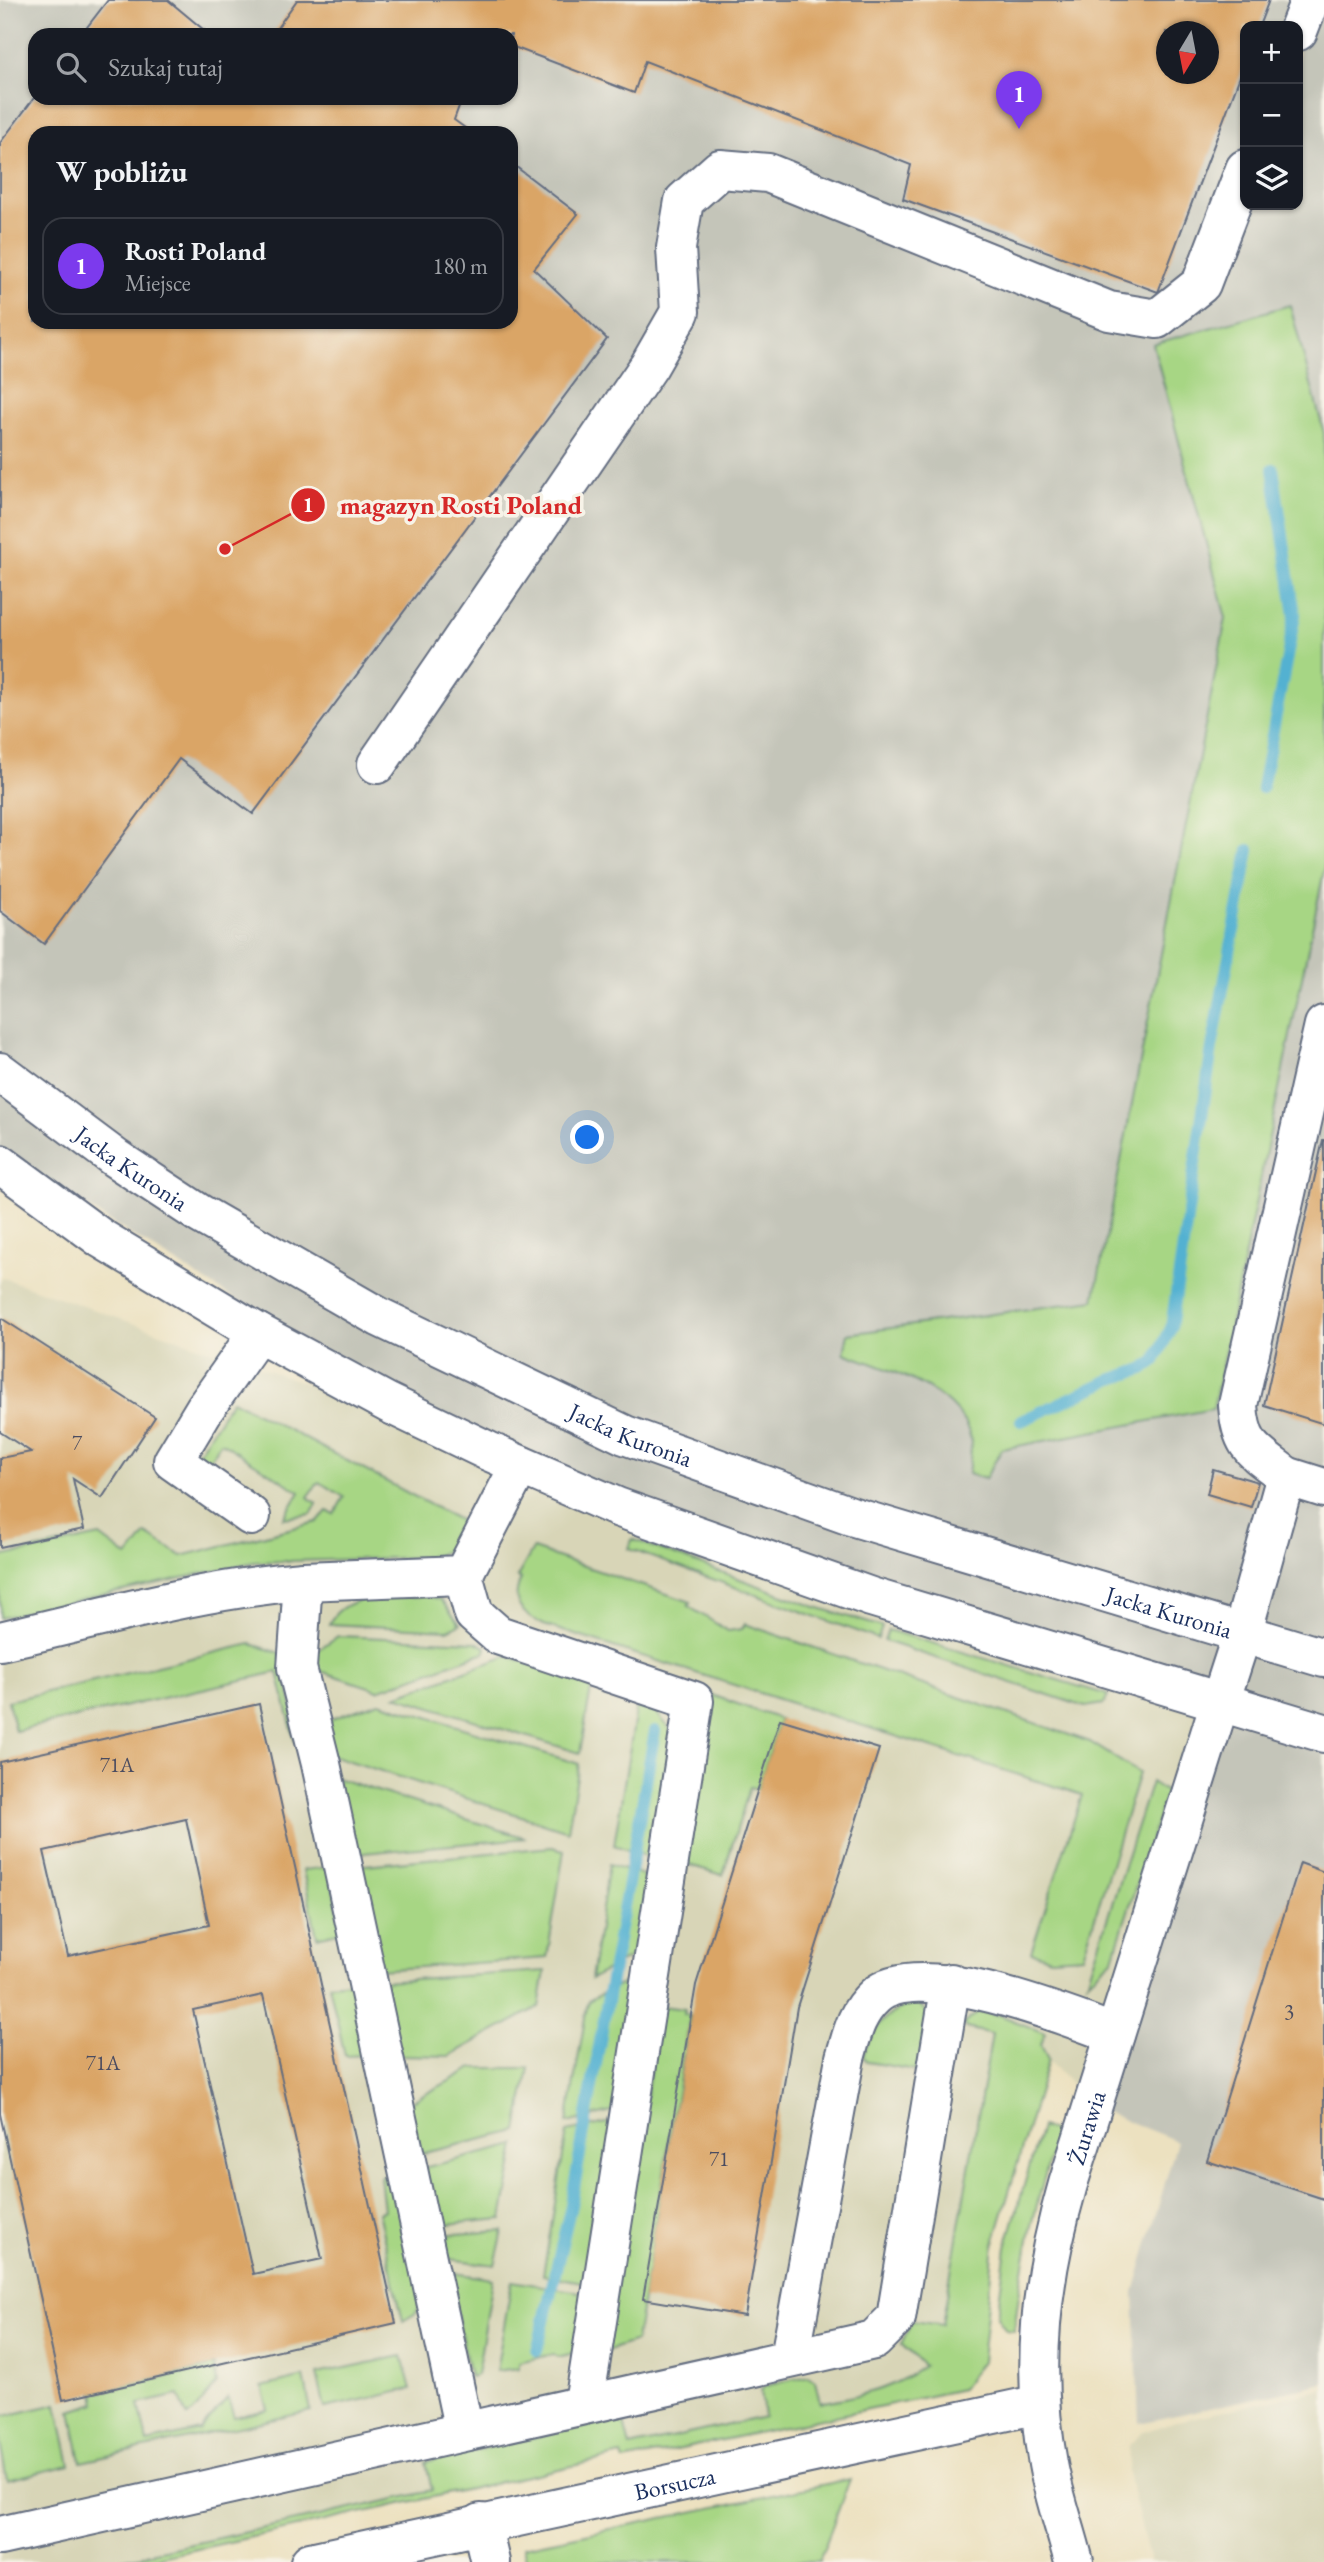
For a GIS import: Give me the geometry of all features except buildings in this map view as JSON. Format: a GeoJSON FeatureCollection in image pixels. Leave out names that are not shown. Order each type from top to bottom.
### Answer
{"type":"FeatureCollection","features":[{"type":"Feature","properties":{"kind":"main road"},"geometry":{"type":"LineString","coordinates":[[1302,21],[1310,0]]}},
{"type":"Feature","properties":{"kind":"main road"},"geometry":{"type":"LineString","coordinates":[[377,764],[649,366],[680,312],[676,248],[684,201],[720,169],[768,173],[1109,311],[1157,319],[1201,284],[1240,182]]}},
{"type":"Feature","properties":{"kind":"main road"},"geometry":{"type":"LineString","coordinates":[[1324,1025],[1238,1405],[1240,1432],[1252,1449],[1286,1476],[1324,1488]]}},
{"type":"Feature","properties":{"kind":"main road","name":"Jacka Kuronia"},"geometry":{"type":"LineString","coordinates":[[0,1072],[115,1157],[200,1214],[379,1317],[613,1429],[851,1516],[1324,1658]]}},
{"type":"Feature","properties":{"kind":"main road"},"geometry":{"type":"LineString","coordinates":[[0,1164],[102,1239],[258,1333],[388,1403],[617,1507],[871,1597],[1324,1733]]}},
{"type":"Feature","properties":{"kind":"main road"},"geometry":{"type":"LineString","coordinates":[[251,1516],[173,1461],[205,1408],[258,1333]]}},
{"type":"Feature","properties":{"kind":"main road"},"geometry":{"type":"LineString","coordinates":[[520,1465],[463,1575],[474,1614],[498,1634],[694,1701],[584,2404]]}},
{"type":"Feature","properties":{"kind":"main road","name":"Żurawia"},"geometry":{"type":"LineString","coordinates":[[1074,2562],[1048,2465],[1040,2404],[1038,2343],[1046,2264],[1068,2184],[1242,1634],[1286,1476]]}},
{"type":"Feature","properties":{"kind":"main road"},"geometry":{"type":"LineString","coordinates":[[0,1641],[261,1584],[463,1575]]}},
{"type":"Feature","properties":{"kind":"main road"},"geometry":{"type":"LineString","coordinates":[[303,1581],[297,1668],[321,1764],[464,2431]]}},
{"type":"Feature","properties":{"kind":"main road"},"geometry":{"type":"LineString","coordinates":[[790,2357],[845,2058],[857,2016],[876,1995],[896,1983],[951,1983],[1115,2034]]}},
{"type":"Feature","properties":{"kind":"main road"},"geometry":{"type":"LineString","coordinates":[[0,2536],[874,2340],[896,2318],[951,1983]]}},
{"type":"Feature","properties":{"kind":"main road","name":"Borsucza"},"geometry":{"type":"LineString","coordinates":[[310,2562],[1040,2404]]}},
{"type":"Feature","properties":{"kind":"main road"},"geometry":{"type":"LineString","coordinates":[[481,2523],[490,2562]]}},
{"type":"Feature","properties":{"kind":"shaded area"},"geometry":{"type":"Polygon","coordinates":[[[0,0],[1324,0],[1324,2383],[1139,2423],[1134,2292],[1177,2141],[1097,2109],[1218,1701],[627,1506],[391,1396],[0,1153],[0,0]]]}},
{"type":"Feature","properties":{"kind":"shaded area"},"geometry":{"type":"Polygon","coordinates":[[[3,1278],[1218,1701],[1097,2109],[1048,2061],[994,2243],[981,2360],[962,2389],[623,2455],[139,2562],[0,2562],[0,1281],[3,1278]]]}},
{"type":"Feature","properties":{"kind":"shaded area"},"geometry":{"type":"Polygon","coordinates":[[[1324,2389],[1324,2562],[1150,2562],[1128,2472],[1129,2445],[1143,2432],[1173,2422],[1324,2389]]]}},
{"type":"Feature","properties":{"kind":"green space"},"geometry":{"type":"Polygon","coordinates":[[[1290,305],[1324,433],[1324,871],[1213,1409],[1002,1449],[985,1479],[968,1474],[971,1440],[963,1419],[951,1405],[918,1382],[844,1353],[848,1334],[1094,1300],[1226,618],[1153,344],[1290,305]]]}},
{"type":"Feature","properties":{"kind":"green space"},"geometry":{"type":"Polygon","coordinates":[[[232,1400],[463,1522],[450,1549],[433,1557],[254,1562],[0,1618],[0,1557],[100,1536],[128,1557],[146,1534],[182,1556],[317,1522],[327,1511],[334,1514],[344,1497],[319,1482],[308,1497],[317,1504],[311,1514],[284,1518],[300,1492],[221,1442],[204,1468],[194,1459],[232,1400]]]}},
{"type":"Feature","properties":{"kind":"green space"},"geometry":{"type":"Polygon","coordinates":[[[632,1539],[813,1606],[882,1627],[878,1639],[629,1549],[632,1539]]]}},
{"type":"Feature","properties":{"kind":"green space"},"geometry":{"type":"Polygon","coordinates":[[[533,1549],[691,1602],[688,1606],[728,1631],[742,1629],[745,1624],[1090,1742],[1139,1773],[1083,1956],[1050,1958],[1031,1952],[1082,1795],[544,1625],[524,1612],[517,1601],[521,1579],[517,1577],[533,1549]]]}},
{"type":"Feature","properties":{"kind":"green space"},"geometry":{"type":"Polygon","coordinates":[[[427,1596],[440,1599],[460,1624],[448,1630],[329,1624],[336,1613],[358,1601],[427,1596]]]}},
{"type":"Feature","properties":{"kind":"green space"},"geometry":{"type":"Polygon","coordinates":[[[888,1630],[1108,1695],[1104,1704],[1085,1707],[884,1641],[888,1630]]]}},
{"type":"Feature","properties":{"kind":"green space"},"geometry":{"type":"Polygon","coordinates":[[[338,1636],[476,1642],[486,1647],[485,1652],[378,1690],[314,1669],[316,1651],[338,1636]]]}},
{"type":"Feature","properties":{"kind":"green space"},"geometry":{"type":"Polygon","coordinates":[[[251,1644],[280,1653],[301,1745],[295,1742],[278,1672],[15,1731],[8,1701],[251,1644]]]}},
{"type":"Feature","properties":{"kind":"green space"},"geometry":{"type":"Polygon","coordinates":[[[507,1656],[592,1683],[580,1753],[396,1696],[507,1656]]]}},
{"type":"Feature","properties":{"kind":"green space"},"geometry":{"type":"Polygon","coordinates":[[[712,1695],[780,1719],[758,1789],[750,1787],[723,1875],[682,1863],[712,1695]]]}},
{"type":"Feature","properties":{"kind":"green space"},"geometry":{"type":"Polygon","coordinates":[[[638,1698],[652,1707],[672,1732],[657,1860],[614,1845],[638,1698]]]}},
{"type":"Feature","properties":{"kind":"green space"},"geometry":{"type":"Polygon","coordinates":[[[379,1702],[579,1764],[568,1831],[331,1755],[323,1722],[379,1702]]]}},
{"type":"Feature","properties":{"kind":"green space"},"geometry":{"type":"Polygon","coordinates":[[[336,1778],[526,1838],[353,1854],[336,1778]]]}},
{"type":"Feature","properties":{"kind":"green space"},"geometry":{"type":"Polygon","coordinates":[[[1151,1782],[1166,1792],[1113,1958],[1087,1982],[1151,1782]]]}},
{"type":"Feature","properties":{"kind":"green space"},"geometry":{"type":"Polygon","coordinates":[[[552,1847],[564,1850],[547,1958],[378,1970],[355,1866],[552,1847]]]}},
{"type":"Feature","properties":{"kind":"green space"},"geometry":{"type":"Polygon","coordinates":[[[609,1864],[654,1879],[642,1951],[591,1979],[609,1864]]]}},
{"type":"Feature","properties":{"kind":"green space"},"geometry":{"type":"Polygon","coordinates":[[[329,1867],[342,1931],[317,1937],[303,1870],[329,1867]]]}},
{"type":"Feature","properties":{"kind":"green space"},"geometry":{"type":"Polygon","coordinates":[[[545,1971],[539,2007],[449,2056],[400,2055],[381,1981],[545,1971]]]}},
{"type":"Feature","properties":{"kind":"green space"},"geometry":{"type":"Polygon","coordinates":[[[640,1975],[616,2111],[567,2123],[588,2001],[640,1975]]]}},
{"type":"Feature","properties":{"kind":"green space"},"geometry":{"type":"Polygon","coordinates":[[[352,1982],[369,2055],[345,2056],[329,1984],[352,1982]]]}},
{"type":"Feature","properties":{"kind":"green space"},"geometry":{"type":"Polygon","coordinates":[[[916,2002],[929,2014],[923,2065],[915,2070],[867,2062],[863,2056],[882,2022],[897,2010],[916,2002]]]}},
{"type":"Feature","properties":{"kind":"green space"},"geometry":{"type":"Polygon","coordinates":[[[661,2006],[685,2009],[684,2014],[690,2016],[636,2341],[603,2352],[661,2006]]]}},
{"type":"Feature","properties":{"kind":"green space"},"geometry":{"type":"Polygon","coordinates":[[[979,2012],[1000,2015],[1045,2033],[1041,2045],[1048,2060],[994,2243],[982,2361],[962,2389],[624,2461],[622,2455],[139,2562],[110,2562],[432,2491],[426,2462],[617,2418],[624,2423],[630,2447],[764,2417],[761,2391],[765,2386],[808,2376],[815,2381],[820,2403],[874,2391],[911,2375],[924,2366],[901,2344],[912,2321],[942,2325],[992,2034],[966,2028],[963,2024],[979,2012]]]}},
{"type":"Feature","properties":{"kind":"green space"},"geometry":{"type":"Polygon","coordinates":[[[473,2068],[529,2068],[517,2131],[420,2154],[407,2104],[473,2068]]]}},
{"type":"Feature","properties":{"kind":"green space"},"geometry":{"type":"Polygon","coordinates":[[[615,2121],[588,2283],[543,2275],[567,2132],[615,2121]]]}},
{"type":"Feature","properties":{"kind":"green space"},"geometry":{"type":"Polygon","coordinates":[[[1041,2127],[1058,2133],[1031,2231],[1014,2331],[1006,2330],[997,2317],[1006,2247],[1041,2127]]]}},
{"type":"Feature","properties":{"kind":"green space"},"geometry":{"type":"Polygon","coordinates":[[[516,2145],[502,2219],[436,2225],[423,2168],[516,2145]]]}},
{"type":"Feature","properties":{"kind":"green space"},"geometry":{"type":"Polygon","coordinates":[[[398,2172],[423,2298],[416,2313],[403,2321],[378,2212],[384,2210],[380,2177],[398,2172]]]}},
{"type":"Feature","properties":{"kind":"green space"},"geometry":{"type":"Polygon","coordinates":[[[503,2231],[495,2265],[442,2258],[438,2235],[503,2231]]]}},
{"type":"Feature","properties":{"kind":"green space"},"geometry":{"type":"Polygon","coordinates":[[[448,2272],[493,2279],[477,2375],[470,2377],[448,2272]]]}},
{"type":"Feature","properties":{"kind":"green space"},"geometry":{"type":"Polygon","coordinates":[[[512,2281],[586,2293],[575,2353],[557,2357],[554,2354],[519,2362],[519,2368],[496,2371],[512,2281]]]}},
{"type":"Feature","properties":{"kind":"green space"},"geometry":{"type":"Polygon","coordinates":[[[402,2356],[411,2389],[325,2408],[317,2374],[402,2356]]]}},
{"type":"Feature","properties":{"kind":"green space"},"geometry":{"type":"Polygon","coordinates":[[[214,2366],[217,2383],[193,2413],[187,2416],[179,2395],[139,2404],[147,2442],[200,2430],[228,2398],[234,2417],[268,2410],[262,2387],[304,2377],[311,2411],[81,2462],[71,2411],[96,2403],[94,2393],[214,2366]]]}},
{"type":"Feature","properties":{"kind":"green space"},"geometry":{"type":"Polygon","coordinates":[[[57,2404],[70,2465],[7,2480],[0,2444],[0,2417],[57,2404]]]}},
{"type":"Feature","properties":{"kind":"green space"},"geometry":{"type":"Polygon","coordinates":[[[850,2479],[819,2562],[527,2562],[523,2547],[850,2479]]]}},
{"type":"Feature","properties":{"kind":"waterway"},"geometry":{"type":"LineString","coordinates":[[1262,788],[1295,615],[1273,469]]}},
{"type":"Feature","properties":{"kind":"waterway"},"geometry":{"type":"LineString","coordinates":[[1021,1421],[1110,1380],[1143,1369],[1155,1361],[1171,1328],[1212,1048],[1249,850]]}},
{"type":"Feature","properties":{"kind":"waterway"},"geometry":{"type":"LineString","coordinates":[[537,2351],[571,2205],[655,1731]]}},
{"type":"Feature","properties":{"kind":"place","name":"Rosti Poland"},"geometry":{"type":"Point","coordinates":[1019,129]}},
{"type":"Feature","properties":{"kind":"place","name":"magazyn Rosti Poland"},"geometry":{"type":"Point","coordinates":[225,549]}}]}
